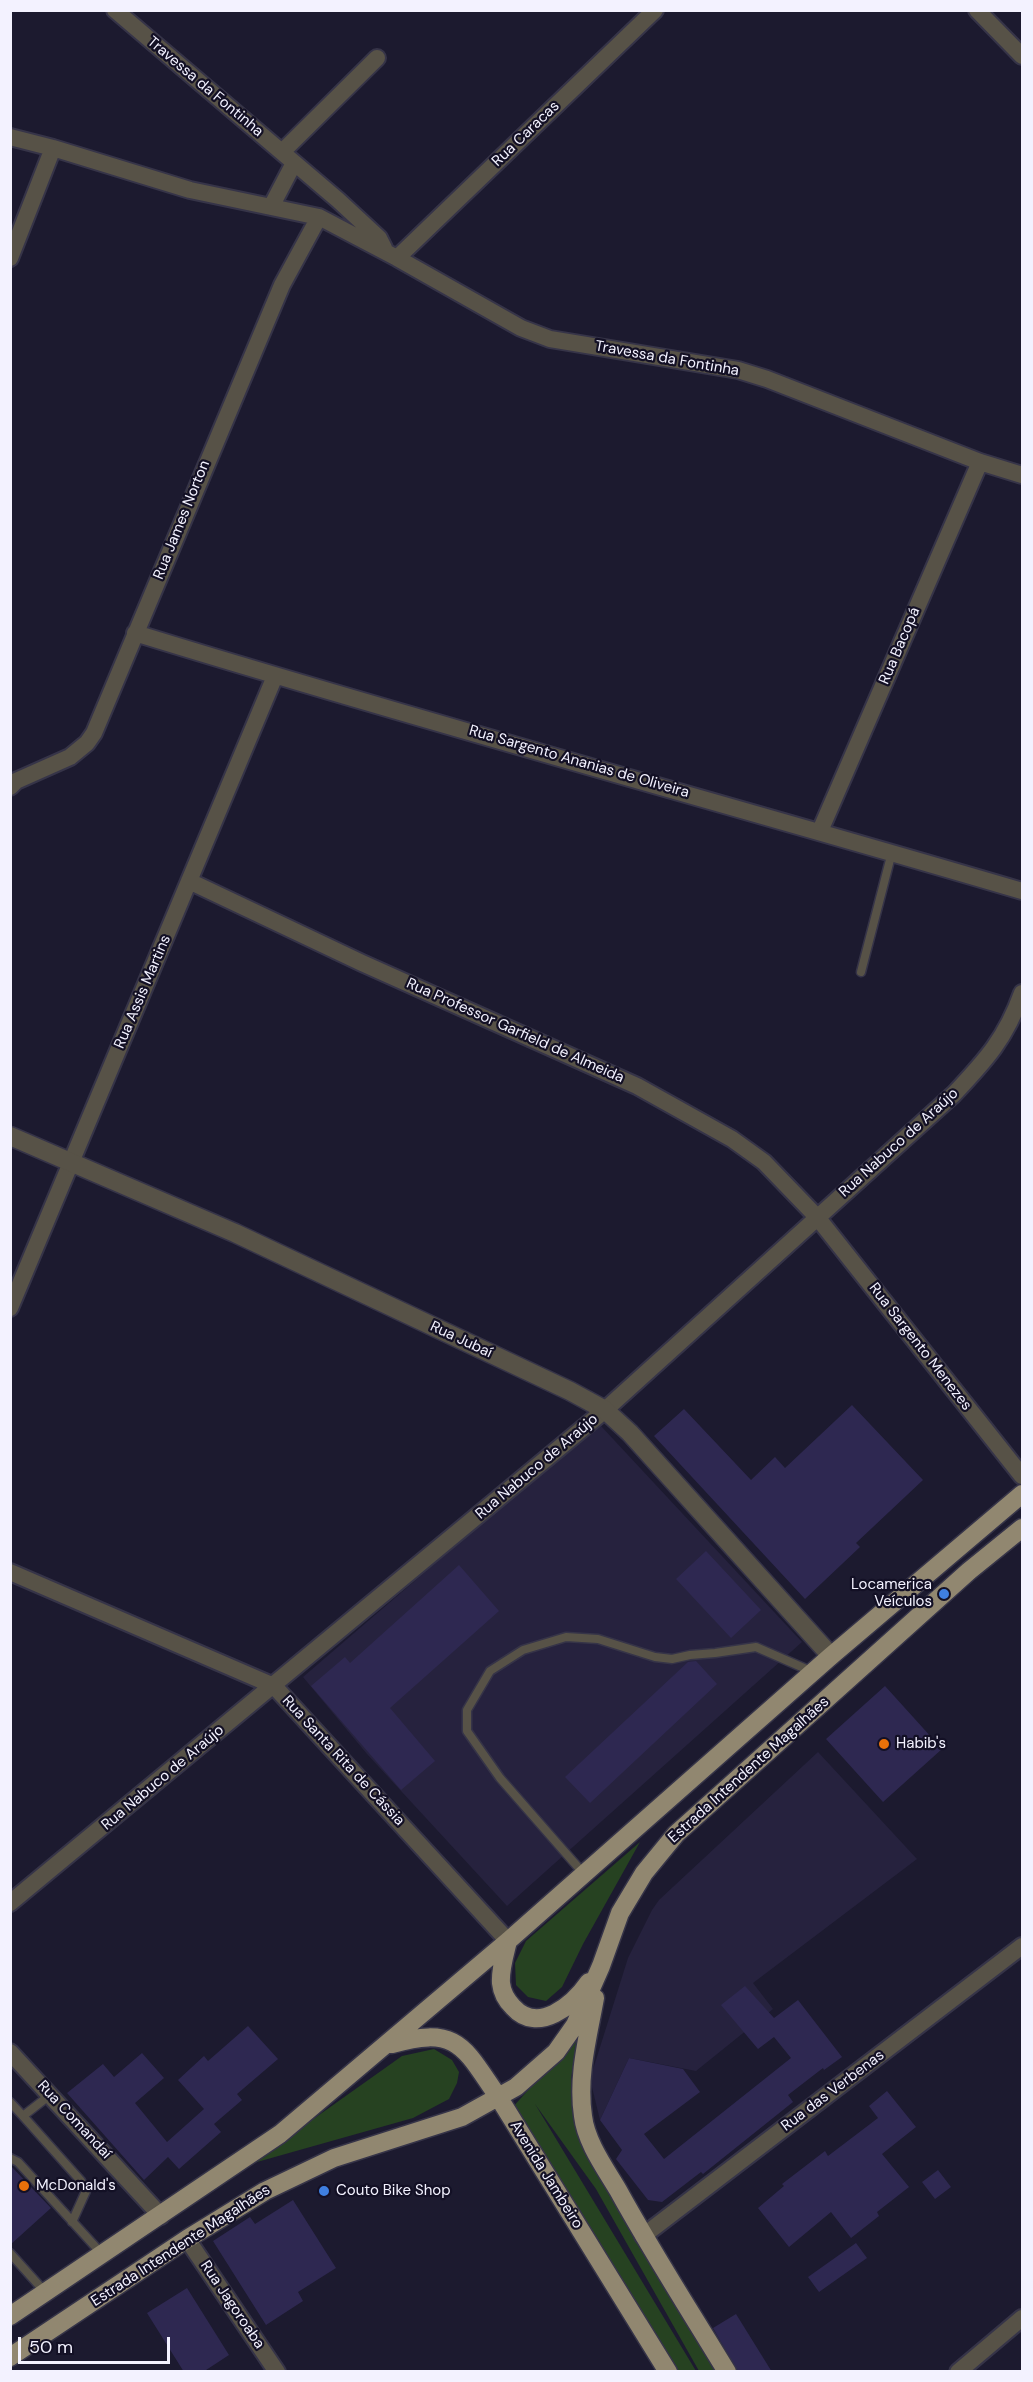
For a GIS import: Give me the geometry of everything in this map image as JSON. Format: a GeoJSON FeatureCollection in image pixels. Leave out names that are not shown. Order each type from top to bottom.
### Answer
{"type":"FeatureCollection","features":[{"type":"Feature","properties":{"kind":"main road","name":"Estrada Intendente Magalhães"},"geometry":{"type":"LineString","coordinates":[[10,2316],[280,2134],[387,2046],[831,1656],[1023,1494]]}},
{"type":"Feature","properties":{"kind":"main road","name":"Estrada Intendente Magalhães"},"geometry":{"type":"LineString","coordinates":[[10,2357],[187,2239],[264,2191],[334,2158],[462,2117],[499,2098],[533,2074],[556,2052],[575,2025],[601,1966],[620,1913],[644,1873],[676,1834],[969,1571],[1023,1528]]}},
{"type":"Feature","properties":{"kind":"main road"},"geometry":{"type":"LineString","coordinates":[[508,1941],[501,1982],[505,1999],[518,2013],[531,2017],[547,2017],[565,2008],[585,1989],[601,1966]]}},
{"type":"Feature","properties":{"kind":"main road"},"geometry":{"type":"LineString","coordinates":[[601,1966],[582,2066],[583,2119],[594,2147],[644,2236],[727,2372]]}},
{"type":"Feature","properties":{"kind":"main road","name":"Avenida Jambeiro"},"geometry":{"type":"LineString","coordinates":[[387,2046],[427,2036],[447,2039],[469,2055],[499,2098],[668,2372]]}},
{"type":"Feature","properties":{"kind":"street","name":"Travessa da Fontinha"},"geometry":{"type":"LineString","coordinates":[[115,10],[288,157],[379,238],[392,255]]}},
{"type":"Feature","properties":{"kind":"street","name":"Rua Caracas"},"geometry":{"type":"LineString","coordinates":[[392,255],[655,10]]}},
{"type":"Feature","properties":{"kind":"street"},"geometry":{"type":"LineString","coordinates":[[977,10],[1023,56]]}},
{"type":"Feature","properties":{"kind":"street"},"geometry":{"type":"LineString","coordinates":[[271,207],[288,157],[377,58]]}},
{"type":"Feature","properties":{"kind":"street","name":"Travessa da Fontinha"},"geometry":{"type":"LineString","coordinates":[[10,137],[190,190],[319,217],[392,255],[521,328],[550,339],[738,370],[767,379],[980,462],[1023,475]]}},
{"type":"Feature","properties":{"kind":"street"},"geometry":{"type":"LineString","coordinates":[[10,258],[53,148]]}},
{"type":"Feature","properties":{"kind":"street","name":"Rua James Norton"},"geometry":{"type":"LineString","coordinates":[[10,787],[70,757],[87,743],[282,285],[319,217]]}},
{"type":"Feature","properties":{"kind":"street","name":"Rua Bacopá"},"geometry":{"type":"LineString","coordinates":[[820,831],[980,462]]}},
{"type":"Feature","properties":{"kind":"street","name":"Rua Sargento Ananias de Oliveira"},"geometry":{"type":"LineString","coordinates":[[135,633],[275,676],[1023,891]]}},
{"type":"Feature","properties":{"kind":"street","name":"Rua Assis Martins"},"geometry":{"type":"LineString","coordinates":[[10,1308],[275,676]]}},
{"type":"Feature","properties":{"kind":"street","name":"Rua Professor Garfield de Almeida"},"geometry":{"type":"LineString","coordinates":[[189,881],[362,963],[637,1086],[692,1115],[732,1138],[764,1162],[817,1218]]}},
{"type":"Feature","properties":{"kind":"street","name":"Rua Nabuco de Araújo"},"geometry":{"type":"LineString","coordinates":[[10,1903],[605,1410],[954,1094],[989,1058],[1005,1033],[1023,993]]}},
{"type":"Feature","properties":{"kind":"street","name":"Rua Jubaí"},"geometry":{"type":"LineString","coordinates":[[10,1136],[235,1233],[570,1391],[605,1410],[664,1470],[831,1656]]}},
{"type":"Feature","properties":{"kind":"street","name":"Rua Sargento Menezes"},"geometry":{"type":"LineString","coordinates":[[817,1218],[1023,1476]]}},
{"type":"Feature","properties":{"kind":"street","name":"Rua Santa Rita de Cássia"},"geometry":{"type":"LineString","coordinates":[[10,1572],[274,1686],[508,1941]]}},
{"type":"Feature","properties":{"kind":"street","name":"Rua das Verbenas"},"geometry":{"type":"LineString","coordinates":[[644,2236],[1023,1946]]}},
{"type":"Feature","properties":{"kind":"street","name":"Rua Comandaí"},"geometry":{"type":"LineString","coordinates":[[10,2052],[161,2216]]}},
{"type":"Feature","properties":{"kind":"street","name":"Rua Jagoroaba"},"geometry":{"type":"LineString","coordinates":[[187,2239],[277,2372]]}},
{"type":"Feature","properties":{"kind":"street"},"geometry":{"type":"LineString","coordinates":[[958,2372],[1023,2318]]}},
{"type":"Feature","properties":{"kind":"lane"},"geometry":{"type":"LineString","coordinates":[[861,972],[892,852]]}},
{"type":"Feature","properties":{"kind":"lane"},"geometry":{"type":"LineString","coordinates":[[584,1874],[500,1778],[466,1731],[466,1710],[490,1671],[523,1650],[566,1637],[598,1639],[655,1657],[672,1659],[690,1654],[756,1647],[813,1672]]}},
{"type":"Feature","properties":{"kind":"lane"},"geometry":{"type":"LineString","coordinates":[[23,2116],[50,2094]]}},
{"type":"Feature","properties":{"kind":"lane"},"geometry":{"type":"LineString","coordinates":[[10,2102],[81,2181],[86,2191],[72,2222]]}},
{"type":"Feature","properties":{"kind":"lane"},"geometry":{"type":"LineString","coordinates":[[10,2158],[18,2162],[102,2254]]}},
{"type":"Feature","properties":{"kind":"lane"},"geometry":{"type":"LineString","coordinates":[[10,2253],[45,2292]]}},
{"type":"Feature","properties":{"kind":"shaded area"},"geometry":{"type":"Polygon","coordinates":[[[601,1426],[802,1642],[507,1906],[367,1754],[303,1677],[468,1535],[601,1426]]]}},
{"type":"Feature","properties":{"kind":"shaded area"},"geometry":{"type":"Polygon","coordinates":[[[818,1752],[917,1859],[753,1983],[773,2009],[696,2071],[629,2058],[600,2120],[590,2079],[628,1958],[652,1910],[659,1900],[818,1752]]]}},
{"type":"Feature","properties":{"kind":"green space"},"geometry":{"type":"Polygon","coordinates":[[[640,1842],[583,1944],[562,1987],[546,2001],[528,1997],[516,1985],[515,1963],[526,1941],[640,1842]]]}},
{"type":"Feature","properties":{"kind":"green space"},"geometry":{"type":"Polygon","coordinates":[[[579,2034],[571,2078],[576,2123],[720,2371],[699,2371],[596,2189],[535,2104],[696,2371],[672,2371],[511,2109],[579,2034]]]}},
{"type":"Feature","properties":{"kind":"green space"},"geometry":{"type":"Polygon","coordinates":[[[434,2049],[452,2060],[459,2072],[457,2083],[449,2099],[413,2118],[250,2164],[402,2056],[434,2049]]]}},
{"type":"Feature","properties":{"kind":"building"},"geometry":{"type":"Polygon","coordinates":[[[852,1405],[923,1480],[856,1543],[860,1547],[805,1599],[654,1436],[684,1409],[751,1480],[775,1457],[785,1468],[852,1405]]]}},
{"type":"Feature","properties":{"kind":"building"},"geometry":{"type":"Polygon","coordinates":[[[706,1551],[761,1610],[731,1638],[676,1579],[706,1551]]]}},
{"type":"Feature","properties":{"kind":"building"},"geometry":{"type":"Polygon","coordinates":[[[459,1565],[499,1611],[390,1708],[435,1761],[401,1790],[311,1686],[345,1657],[350,1663],[459,1565]]]}},
{"type":"Feature","properties":{"kind":"building"},"geometry":{"type":"Polygon","coordinates":[[[696,1661],[717,1684],[590,1803],[565,1777],[688,1662],[696,1661]]]}},
{"type":"Feature","properties":{"kind":"building","name":"Habib's"},"geometry":{"type":"Polygon","coordinates":[[[885,1686],[942,1749],[883,1802],[826,1739],[885,1686]]]}},
{"type":"Feature","properties":{"kind":"building"},"geometry":{"type":"Polygon","coordinates":[[[745,1986],[774,2018],[798,2000],[842,2057],[824,2070],[823,2068],[788,2095],[793,2102],[703,2174],[701,2172],[662,2202],[648,2200],[616,2159],[622,2150],[600,2120],[629,2058],[683,2069],[700,2092],[644,2134],[664,2159],[791,2058],[774,2037],[758,2049],[721,2005],[745,1986]]]}},
{"type":"Feature","properties":{"kind":"building"},"geometry":{"type":"Polygon","coordinates":[[[248,2026],[278,2059],[237,2094],[242,2100],[214,2124],[221,2132],[179,2169],[168,2157],[144,2180],[67,2093],[103,2064],[114,2077],[142,2053],[164,2078],[135,2103],[167,2142],[204,2109],[178,2080],[204,2056],[208,2061],[248,2026]]]}},
{"type":"Feature","properties":{"kind":"building"},"geometry":{"type":"Polygon","coordinates":[[[887,2091],[916,2127],[882,2154],[909,2187],[877,2212],[879,2216],[851,2238],[831,2212],[789,2247],[758,2208],[784,2186],[782,2184],[825,2151],[828,2156],[878,2118],[869,2106],[887,2091]]]}},
{"type":"Feature","properties":{"kind":"building","name":"McDonald's"},"geometry":{"type":"Polygon","coordinates":[[[10,2165],[51,2208],[10,2245],[10,2165]]]}},
{"type":"Feature","properties":{"kind":"building"},"geometry":{"type":"Polygon","coordinates":[[[938,2170],[951,2187],[935,2199],[922,2182],[938,2170]]]}},
{"type":"Feature","properties":{"kind":"building"},"geometry":{"type":"Polygon","coordinates":[[[293,2200],[336,2268],[298,2292],[303,2301],[266,2325],[213,2241],[250,2217],[255,2224],[293,2200]]]}},
{"type":"Feature","properties":{"kind":"building"},"geometry":{"type":"Polygon","coordinates":[[[856,2243],[867,2258],[819,2292],[808,2277],[856,2243]]]}},
{"type":"Feature","properties":{"kind":"building"},"geometry":{"type":"Polygon","coordinates":[[[187,2288],[229,2355],[203,2372],[184,2372],[147,2313],[187,2288]]]}},
{"type":"Feature","properties":{"kind":"building"},"geometry":{"type":"Polygon","coordinates":[[[736,2314],[772,2372],[738,2372],[713,2328],[736,2314]]]}},
{"type":"Feature","properties":{"kind":"place","name":"Locamerica Veículos"},"geometry":{"type":"Point","coordinates":[944,1594]}},
{"type":"Feature","properties":{"kind":"place","name":"Habib's"},"geometry":{"type":"Point","coordinates":[884,1744]}},
{"type":"Feature","properties":{"kind":"place","name":"McDonald's"},"geometry":{"type":"Point","coordinates":[24,2186]}},
{"type":"Feature","properties":{"kind":"place","name":"Couto Bike Shop"},"geometry":{"type":"Point","coordinates":[324,2191]}}]}
